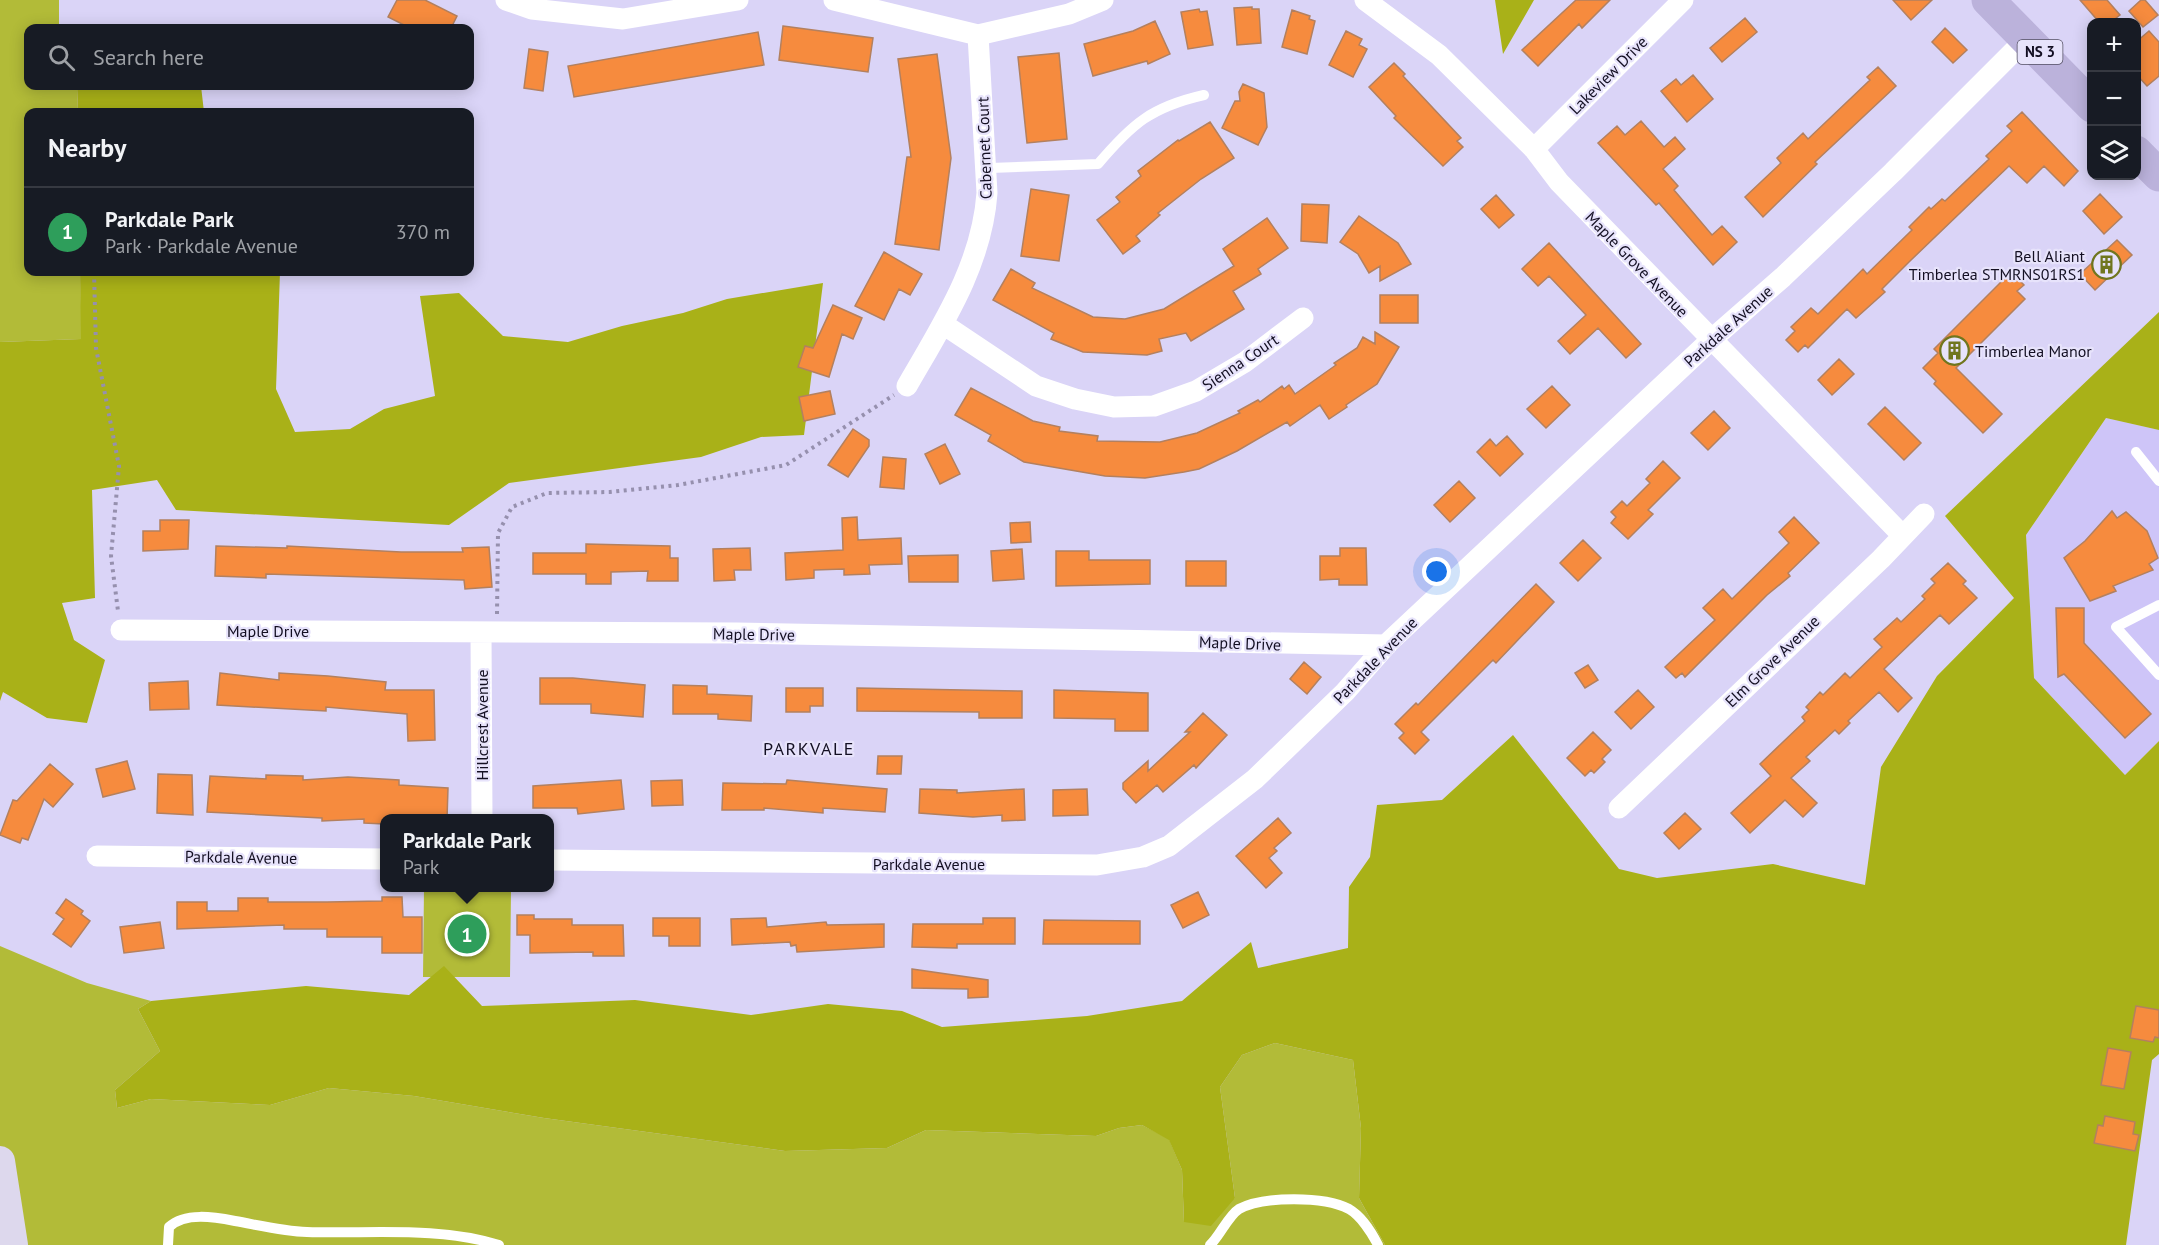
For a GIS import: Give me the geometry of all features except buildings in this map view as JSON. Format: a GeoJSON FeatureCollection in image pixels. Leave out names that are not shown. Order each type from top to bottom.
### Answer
{"type":"FeatureCollection","features":[{"type":"Feature","properties":{"kind":"main road","name":"NS 3"},"geometry":{"type":"LineString","coordinates":[[1988,0],[2087,101]]}},
{"type":"Feature","properties":{"kind":"main road"},"geometry":{"type":"LineString","coordinates":[[2141,157],[2159,175]]}},
{"type":"Feature","properties":{"kind":"main road"},"geometry":{"type":"LineString","coordinates":[[0,1161],[13,1245]]}},
{"type":"Feature","properties":{"kind":"street"},"geometry":{"type":"LineString","coordinates":[[506,0],[532,9],[623,19],[738,0]]}},
{"type":"Feature","properties":{"kind":"street"},"geometry":{"type":"LineString","coordinates":[[842,1],[978,36],[1069,14],[1103,0]]}},
{"type":"Feature","properties":{"kind":"street","name":"Maple Grove Avenue"},"geometry":{"type":"LineString","coordinates":[[1365,0],[1439,55],[1534,149],[1558,182],[1903,536]]}},
{"type":"Feature","properties":{"kind":"street","name":"Lakeview Drive"},"geometry":{"type":"LineString","coordinates":[[1534,149],[1683,0]]}},
{"type":"Feature","properties":{"kind":"street","name":"Cabernet Court"},"geometry":{"type":"LineString","coordinates":[[907,386],[943,324],[976,251],[985,216],[985,163],[978,36]]}},
{"type":"Feature","properties":{"kind":"street","name":"Parkdale Avenue"},"geometry":{"type":"LineString","coordinates":[[554,860],[1097,865],[1143,857],[1169,846],[1255,779],[1301,736],[1388,645],[1711,340],[1885,180],[2026,39]]}},
{"type":"Feature","properties":{"kind":"street","name":"Sienna Court"},"geometry":{"type":"LineString","coordinates":[[943,324],[1036,386],[1075,399],[1114,407],[1154,406],[1196,391],[1245,362],[1303,318]]}},
{"type":"Feature","properties":{"kind":"street","name":"Elm Grove Avenue"},"geometry":{"type":"LineString","coordinates":[[1619,808],[1924,514]]}},
{"type":"Feature","properties":{"kind":"street","name":"Maple Drive"},"geometry":{"type":"LineString","coordinates":[[121,630],[749,633],[1388,645]]}},
{"type":"Feature","properties":{"kind":"street","name":"Hillcrest Avenue"},"geometry":{"type":"LineString","coordinates":[[482,814],[489,632]]}},
{"type":"Feature","properties":{"kind":"street","name":"Parkdale Avenue"},"geometry":{"type":"LineString","coordinates":[[97,856],[380,859]]}},
{"type":"Feature","properties":{"kind":"lane"},"geometry":{"type":"LineString","coordinates":[[985,163],[990,168],[1098,164],[1116,143],[1143,118],[1171,103],[1204,95]]}},
{"type":"Feature","properties":{"kind":"lane"},"geometry":{"type":"LineString","coordinates":[[2136,452],[2159,481]]}},
{"type":"Feature","properties":{"kind":"lane"},"geometry":{"type":"LineString","coordinates":[[2159,605],[2116,627],[2159,675]]}},
{"type":"Feature","properties":{"kind":"lane"},"geometry":{"type":"LineString","coordinates":[[1210,1245],[1238,1210],[1267,1200],[1320,1202],[1350,1209],[1372,1232],[1378,1245]]}},
{"type":"Feature","properties":{"kind":"lane"},"geometry":{"type":"LineString","coordinates":[[168,1245],[169,1227],[177,1219],[194,1217],[305,1232],[383,1232],[474,1237],[499,1245]]}},
{"type":"Feature","properties":{"kind":"path"},"geometry":{"type":"LineString","coordinates":[[94,276],[96,348],[119,466],[111,556],[121,630]]}},
{"type":"Feature","properties":{"kind":"path"},"geometry":{"type":"LineString","coordinates":[[489,632],[498,533],[512,507],[547,493],[610,492],[678,485],[786,465],[907,386]]}},
{"type":"Feature","properties":{"kind":"shaded area"},"geometry":{"type":"Polygon","coordinates":[[[1495,0],[1534,0],[1503,54],[1495,0]]]}},
{"type":"Feature","properties":{"kind":"shaded area"},"geometry":{"type":"Polygon","coordinates":[[[77,90],[201,90],[204,108],[78,108],[77,90]]]}},
{"type":"Feature","properties":{"kind":"shaded area"},"geometry":{"type":"Polygon","coordinates":[[[80,276],[280,276],[276,389],[295,432],[350,429],[384,409],[435,396],[420,296],[459,293],[503,336],[568,342],[622,326],[683,313],[727,299],[823,283],[804,435],[761,437],[701,457],[509,483],[449,525],[176,510],[157,480],[92,490],[95,598],[62,603],[74,640],[105,660],[87,723],[47,718],[3,692],[0,701],[0,342],[81,339],[80,276]]]}},
{"type":"Feature","properties":{"kind":"shaded area"},"geometry":{"type":"Polygon","coordinates":[[[2159,312],[2159,430],[2106,418],[2026,535],[2034,678],[2125,775],[2159,741],[2159,1054],[2152,1060],[2126,1245],[1385,1245],[1359,1198],[1361,1128],[1353,1060],[1275,1043],[1242,1055],[1220,1087],[1235,1198],[1211,1226],[1184,1222],[1182,1170],[1169,1140],[1142,1125],[1119,1128],[1096,1136],[926,1130],[887,1148],[785,1151],[544,1118],[414,1096],[329,1088],[270,1105],[151,1099],[117,1108],[115,1090],[160,1051],[138,1009],[151,1001],[306,986],[409,995],[444,966],[482,1006],[635,1000],[751,1015],[828,1004],[902,1011],[942,1027],[1087,1016],[1182,1001],[1251,942],[1258,968],[1348,948],[1349,887],[1370,857],[1377,805],[1442,800],[1513,735],[1619,869],[1657,878],[1773,864],[1865,885],[1881,767],[1937,676],[2014,598],[1945,516],[2159,312]]]}},
{"type":"Feature","properties":{"kind":"shaded area"},"geometry":{"type":"Polygon","coordinates":[[[2106,418],[2159,430],[2159,741],[2125,775],[2034,678],[2026,535],[2106,418]]]}},
{"type":"Feature","properties":{"kind":"green space"},"geometry":{"type":"Polygon","coordinates":[[[0,0],[59,0],[59,24],[24,24],[24,90],[77,90],[78,108],[24,108],[24,276],[80,276],[82,339],[0,342],[0,0]]]}},
{"type":"Feature","properties":{"kind":"green space"},"geometry":{"type":"Polygon","coordinates":[[[424,892],[511,892],[510,977],[423,977],[424,892]]]}},
{"type":"Feature","properties":{"kind":"green space"},"geometry":{"type":"Polygon","coordinates":[[[0,946],[87,983],[151,1001],[138,1009],[160,1051],[115,1090],[117,1108],[151,1099],[270,1105],[329,1088],[414,1096],[544,1118],[785,1151],[887,1148],[926,1130],[1096,1136],[1119,1128],[1142,1125],[1169,1139],[1182,1170],[1184,1222],[1235,1198],[1220,1087],[1242,1055],[1275,1043],[1353,1060],[1361,1128],[1359,1198],[1385,1245],[0,1245],[0,946]]]}},
{"type":"Feature","properties":{"kind":"place","name":"Bell Aliant Timberlea STMRNS01RS1"},"geometry":{"type":"Point","coordinates":[2106,265]}},
{"type":"Feature","properties":{"kind":"place","name":"Timberlea Manor"},"geometry":{"type":"Point","coordinates":[1954,351]}},
{"type":"Feature","properties":{"kind":"place","name":"Parkdale Park"},"geometry":{"type":"Point","coordinates":[467,934]}},
{"type":"Feature","properties":{"kind":"district","name":"PARKVALE"},"geometry":{"type":"Point","coordinates":[809,749]}}]}
